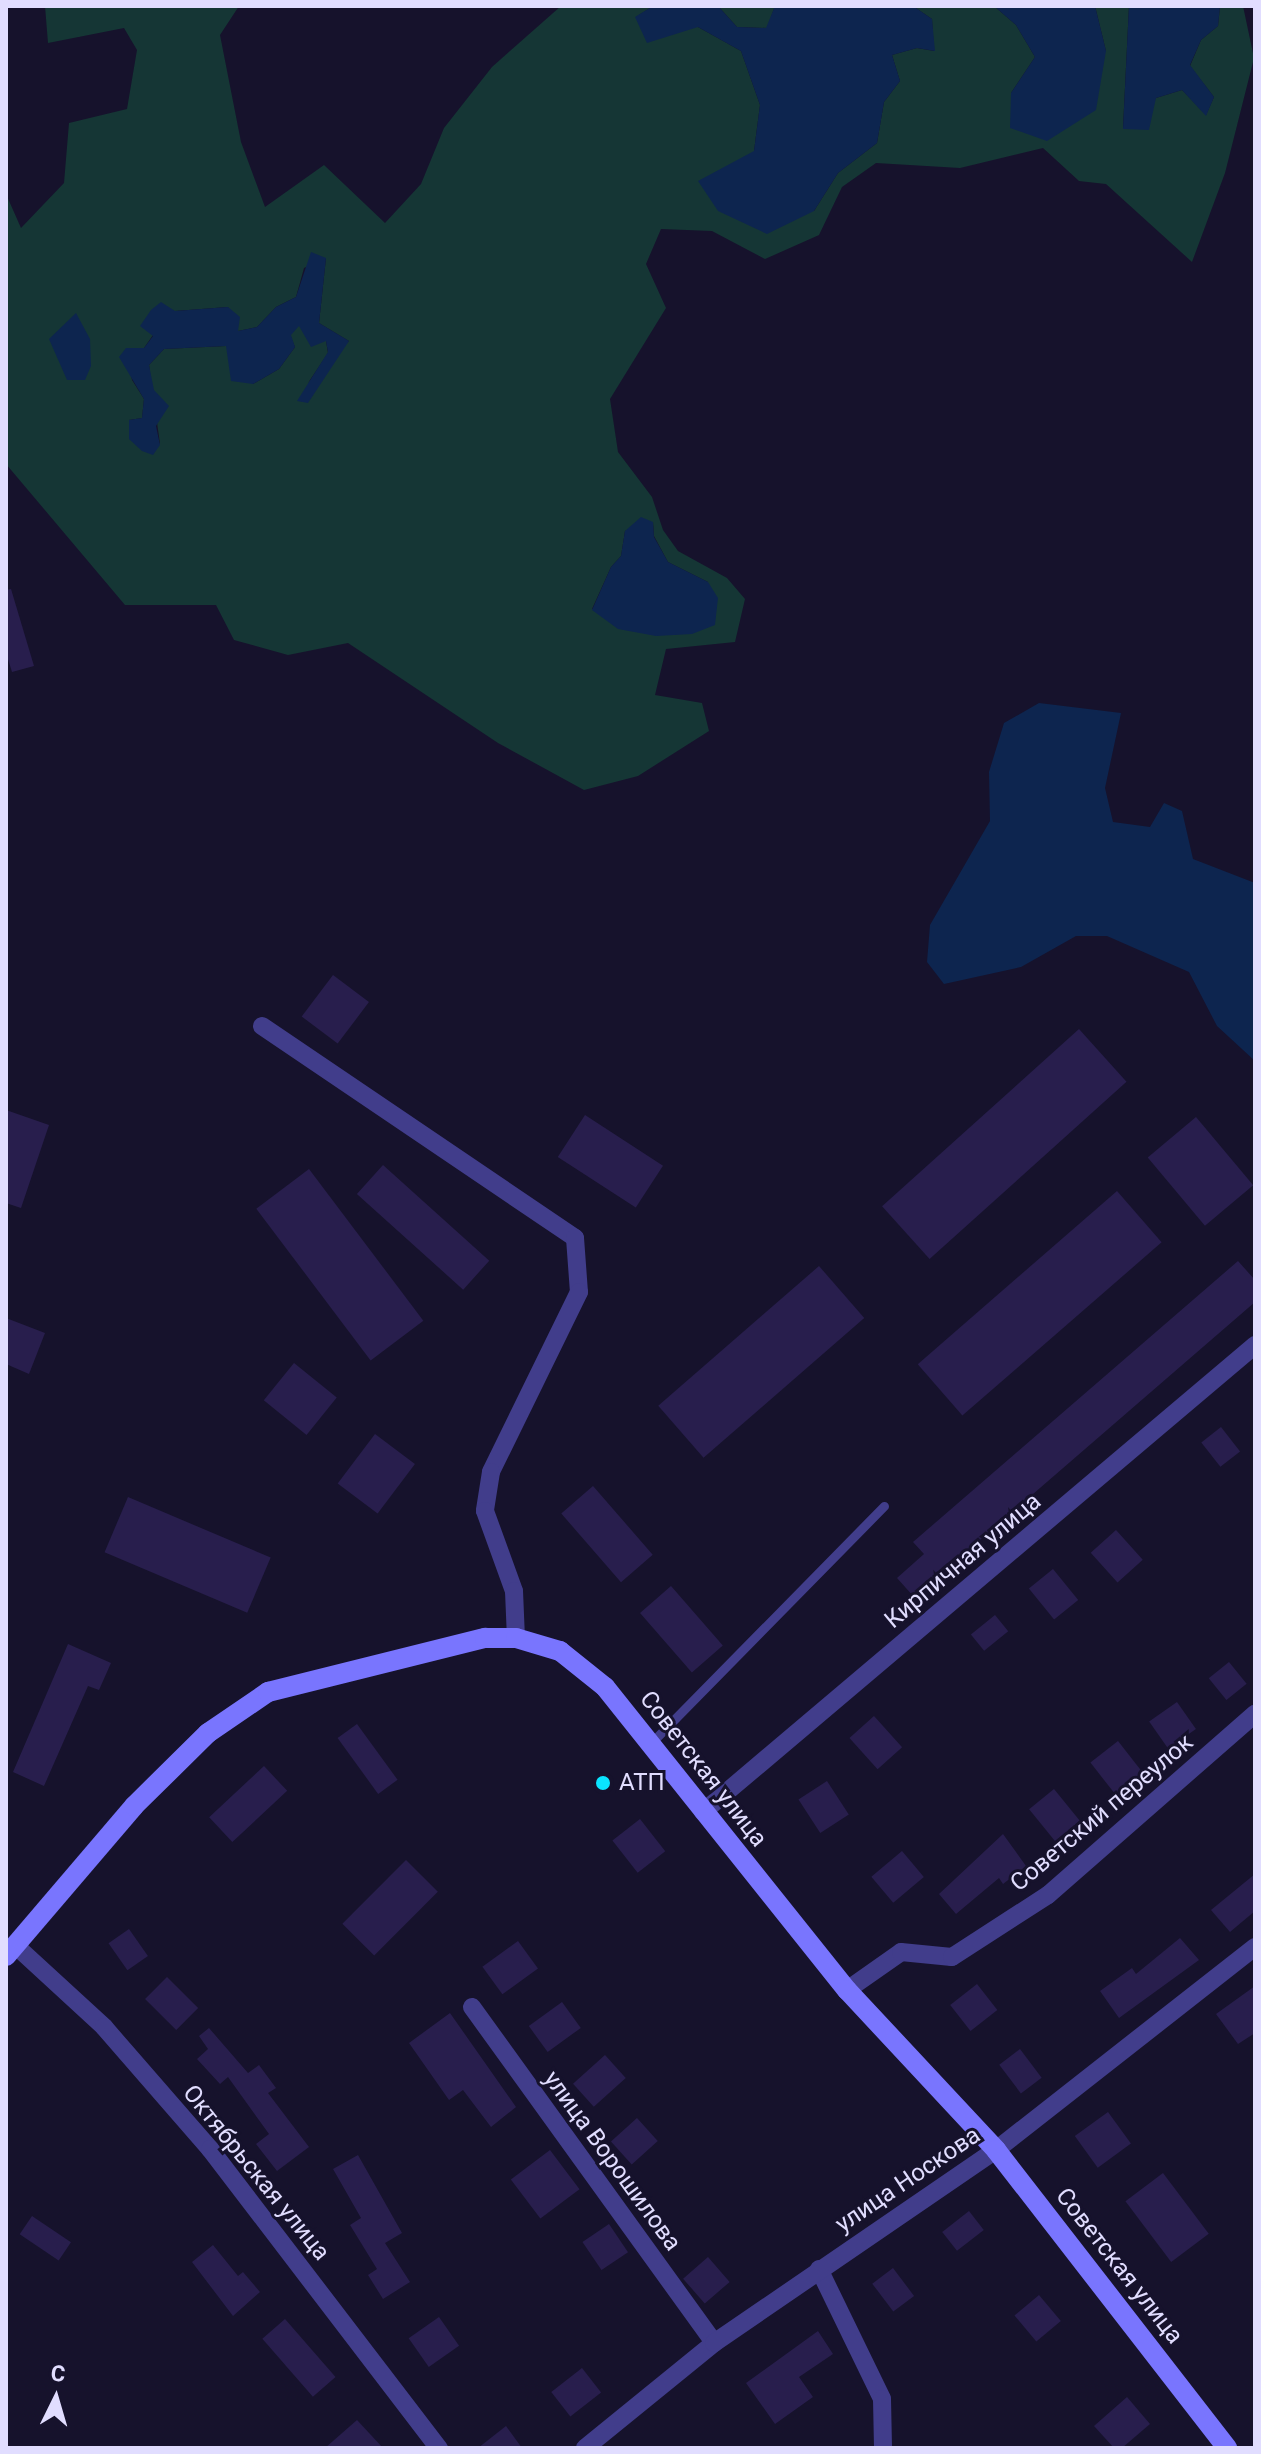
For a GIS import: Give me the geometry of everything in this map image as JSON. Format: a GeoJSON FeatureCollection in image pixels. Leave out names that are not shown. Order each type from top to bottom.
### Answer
{"type":"FeatureCollection","features":[{"type":"Feature","properties":{"kind":"street"},"geometry":{"type":"LineString","coordinates":[[262,1026],[575,1238],[579,1292],[491,1472],[485,1511],[514,1591],[516,1638]]}},
{"type":"Feature","properties":{"kind":"street","name":"Кирпичная улица"},"geometry":{"type":"LineString","coordinates":[[703,1812],[1255,1345]]}},
{"type":"Feature","properties":{"kind":"street","name":"Советская улица"},"geometry":{"type":"LineString","coordinates":[[11,1951],[134,1806],[208,1733],[268,1692],[455,1643],[516,1638],[549,1646],[580,1663],[652,1742],[703,1812],[847,1990],[996,2150],[1227,2448]]}},
{"type":"Feature","properties":{"kind":"street","name":"Советский переулок"},"geometry":{"type":"LineString","coordinates":[[847,1990],[901,1952],[952,1957],[1048,1895],[1255,1714]]}},
{"type":"Feature","properties":{"kind":"street","name":"улица Носкова"},"geometry":{"type":"LineString","coordinates":[[585,2448],[714,2343],[996,2150],[1255,1947]]}},
{"type":"Feature","properties":{"kind":"street","name":"Октябрьская улица"},"geometry":{"type":"LineString","coordinates":[[11,1951],[104,2027],[210,2149],[439,2448]]}},
{"type":"Feature","properties":{"kind":"street","name":"улица Ворошилова"},"geometry":{"type":"LineString","coordinates":[[472,2007],[714,2343]]}},
{"type":"Feature","properties":{"kind":"street"},"geometry":{"type":"LineString","coordinates":[[819,2269],[882,2399],[883,2448]]}},
{"type":"Feature","properties":{"kind":"lane"},"geometry":{"type":"LineString","coordinates":[[652,1742],[884,1506]]}},
{"type":"Feature","properties":{"kind":"green space"},"geometry":{"type":"Polygon","coordinates":[[[45,6],[239,6],[220,35],[241,142],[265,207],[324,165],[385,223],[421,184],[444,128],[492,67],[561,6],[653,6],[636,17],[698,27],[741,51],[760,105],[754,151],[814,211],[838,173],[877,143],[884,102],[900,81],[892,55],[917,48],[934,51],[932,19],[913,6],[994,6],[1016,25],[1035,57],[1011,93],[1106,51],[1095,6],[1129,6],[1123,128],[1156,98],[1182,90],[1206,115],[1214,97],[1190,66],[1201,40],[1218,26],[1220,6],[1243,6],[1254,58],[1225,173],[1192,262],[1106,184],[1079,181],[1043,148],[960,168],[876,163],[842,187],[819,235],[765,259],[712,231],[661,229],[646,264],[666,308],[610,399],[618,452],[652,497],[663,530],[678,551],[727,578],[745,599],[735,642],[666,649],[655,695],[702,703],[709,731],[638,776],[584,790],[498,743],[348,643],[288,655],[234,640],[216,605],[125,605],[6,464],[6,194],[21,228],[64,183],[69,123],[127,109],[137,50],[124,28],[48,43],[45,6]],[[326,258],[304,268],[296,297],[276,307],[257,327],[238,331],[228,307],[175,311],[141,326],[153,335],[144,348],[126,348],[132,380],[144,399],[142,418],[129,420],[160,444],[149,365],[164,349],[226,346],[253,384],[279,369],[295,347],[290,335],[299,325],[326,341],[328,353],[308,383],[349,341],[319,323],[326,258]],[[653,522],[625,531],[621,556],[611,567],[592,609],[708,582],[668,562],[654,536],[653,522]]]}},
{"type":"Feature","properties":{"kind":"green space"},"geometry":{"type":"Polygon","coordinates":[[[718,6],[775,6],[767,28],[737,27],[718,6]]]}},
{"type":"Feature","properties":{"kind":"water"},"geometry":{"type":"Polygon","coordinates":[[[653,6],[718,6],[737,27],[766,28],[775,6],[913,6],[932,19],[935,51],[917,48],[892,55],[900,81],[884,102],[877,143],[838,173],[814,211],[767,234],[718,211],[698,181],[754,151],[760,105],[741,51],[698,27],[647,43],[635,17],[653,6]]]}},
{"type":"Feature","properties":{"kind":"water"},"geometry":{"type":"Polygon","coordinates":[[[994,6],[1095,6],[1106,51],[1096,110],[1047,141],[1010,128],[1011,93],[1035,57],[1016,25],[994,6]]]}},
{"type":"Feature","properties":{"kind":"water"},"geometry":{"type":"Polygon","coordinates":[[[1129,6],[1220,6],[1218,26],[1201,40],[1190,65],[1214,97],[1206,116],[1182,90],[1156,98],[1149,130],[1123,129],[1129,6]]]}},
{"type":"Feature","properties":{"kind":"water"},"geometry":{"type":"Polygon","coordinates":[[[311,252],[326,258],[319,323],[349,341],[308,403],[297,401],[328,352],[326,341],[311,347],[299,326],[291,335],[295,347],[279,369],[253,384],[231,381],[226,346],[164,349],[149,365],[154,390],[169,406],[156,426],[160,445],[153,455],[142,451],[129,439],[129,420],[142,418],[144,399],[119,357],[126,348],[144,348],[153,336],[140,326],[151,310],[161,302],[175,311],[228,307],[240,317],[238,331],[257,327],[276,307],[296,297],[311,252]]]}},
{"type":"Feature","properties":{"kind":"water"},"geometry":{"type":"Polygon","coordinates":[[[76,313],[90,339],[91,366],[85,380],[67,380],[49,339],[76,313]]]}},
{"type":"Feature","properties":{"kind":"water"},"geometry":{"type":"Polygon","coordinates":[[[641,517],[653,522],[654,537],[668,562],[708,582],[718,598],[715,625],[692,634],[656,636],[618,629],[592,610],[611,567],[621,556],[625,531],[641,517]]]}},
{"type":"Feature","properties":{"kind":"water"},"geometry":{"type":"Polygon","coordinates":[[[1039,703],[1121,713],[1105,788],[1113,822],[1150,827],[1164,803],[1182,811],[1193,859],[1255,883],[1255,1061],[1217,1026],[1189,972],[1107,936],[1076,936],[1021,967],[944,984],[927,962],[930,925],[990,821],[989,772],[1004,723],[1039,703]]]}},
{"type":"Feature","properties":{"kind":"building"},"geometry":{"type":"Polygon","coordinates":[[[11,589],[34,666],[12,672],[6,653],[6,590],[11,589]]]}},
{"type":"Feature","properties":{"kind":"building"},"geometry":{"type":"Polygon","coordinates":[[[333,975],[369,1002],[338,1044],[302,1017],[333,975]]]}},
{"type":"Feature","properties":{"kind":"building"},"geometry":{"type":"Polygon","coordinates":[[[1079,1029],[1127,1082],[930,1259],[882,1206],[1079,1029]]]}},
{"type":"Feature","properties":{"kind":"building"},"geometry":{"type":"Polygon","coordinates":[[[6,1110],[49,1125],[21,1208],[6,1203],[6,1110]]]}},
{"type":"Feature","properties":{"kind":"building"},"geometry":{"type":"Polygon","coordinates":[[[585,1115],[663,1166],[636,1208],[558,1157],[585,1115]]]}},
{"type":"Feature","properties":{"kind":"building"},"geometry":{"type":"Polygon","coordinates":[[[1196,1117],[1253,1185],[1205,1226],[1148,1157],[1196,1117]]]}},
{"type":"Feature","properties":{"kind":"building"},"geometry":{"type":"Polygon","coordinates":[[[383,1165],[489,1261],[463,1290],[357,1194],[383,1165]]]}},
{"type":"Feature","properties":{"kind":"building"},"geometry":{"type":"Polygon","coordinates":[[[309,1169],[423,1321],[371,1360],[256,1209],[309,1169]]]}},
{"type":"Feature","properties":{"kind":"building"},"geometry":{"type":"Polygon","coordinates":[[[1117,1191],[1162,1242],[962,1416],[918,1364],[1117,1191]]]}},
{"type":"Feature","properties":{"kind":"building"},"geometry":{"type":"Polygon","coordinates":[[[1238,1261],[1255,1280],[1255,1302],[914,1597],[897,1578],[924,1554],[913,1542],[1238,1261]]]}},
{"type":"Feature","properties":{"kind":"building"},"geometry":{"type":"Polygon","coordinates":[[[819,1266],[864,1318],[704,1458],[658,1406],[819,1266]]]}},
{"type":"Feature","properties":{"kind":"building"},"geometry":{"type":"Polygon","coordinates":[[[6,1318],[45,1333],[29,1374],[6,1364],[6,1318]]]}},
{"type":"Feature","properties":{"kind":"building"},"geometry":{"type":"Polygon","coordinates":[[[294,1363],[337,1398],[307,1435],[264,1400],[294,1363]]]}},
{"type":"Feature","properties":{"kind":"building"},"geometry":{"type":"Polygon","coordinates":[[[1221,1427],[1240,1451],[1220,1467],[1201,1442],[1221,1427]]]}},
{"type":"Feature","properties":{"kind":"building"},"geometry":{"type":"Polygon","coordinates":[[[375,1434],[415,1464],[378,1514],[338,1484],[375,1434]]]}},
{"type":"Feature","properties":{"kind":"building"},"geometry":{"type":"Polygon","coordinates":[[[593,1486],[653,1555],[621,1582],[561,1514],[593,1486]]]}},
{"type":"Feature","properties":{"kind":"building"},"geometry":{"type":"Polygon","coordinates":[[[128,1497],[271,1558],[247,1613],[105,1552],[128,1497]]]}},
{"type":"Feature","properties":{"kind":"building"},"geometry":{"type":"Polygon","coordinates":[[[1116,1530],[1143,1560],[1117,1582],[1091,1553],[1116,1530]]]}},
{"type":"Feature","properties":{"kind":"building"},"geometry":{"type":"Polygon","coordinates":[[[1053,1569],[1078,1600],[1054,1620],[1029,1589],[1053,1569]]]}},
{"type":"Feature","properties":{"kind":"building"},"geometry":{"type":"Polygon","coordinates":[[[671,1586],[723,1646],[692,1673],[640,1613],[671,1586]]]}},
{"type":"Feature","properties":{"kind":"building"},"geometry":{"type":"Polygon","coordinates":[[[995,1615],[1008,1631],[984,1651],[971,1635],[995,1615]]]}},
{"type":"Feature","properties":{"kind":"building"},"geometry":{"type":"Polygon","coordinates":[[[68,1644],[111,1663],[99,1690],[88,1686],[44,1786],[13,1772],[68,1644]]]}},
{"type":"Feature","properties":{"kind":"building"},"geometry":{"type":"Polygon","coordinates":[[[1229,1662],[1247,1684],[1226,1700],[1209,1678],[1229,1662]]]}},
{"type":"Feature","properties":{"kind":"building"},"geometry":{"type":"Polygon","coordinates":[[[1177,1702],[1196,1729],[1168,1749],[1149,1722],[1177,1702]]]}},
{"type":"Feature","properties":{"kind":"building"},"geometry":{"type":"Polygon","coordinates":[[[874,1716],[902,1747],[878,1769],[849,1738],[874,1716]]]}},
{"type":"Feature","properties":{"kind":"building"},"geometry":{"type":"Polygon","coordinates":[[[357,1724],[398,1780],[378,1794],[338,1738],[357,1724]]]}},
{"type":"Feature","properties":{"kind":"building"},"geometry":{"type":"Polygon","coordinates":[[[1118,1741],[1143,1773],[1116,1795],[1090,1763],[1118,1741]]]}},
{"type":"Feature","properties":{"kind":"building"},"geometry":{"type":"Polygon","coordinates":[[[264,1766],[287,1791],[232,1842],[209,1817],[264,1766]]]}},
{"type":"Feature","properties":{"kind":"building"},"geometry":{"type":"Polygon","coordinates":[[[827,1781],[849,1815],[820,1833],[798,1800],[827,1781]]]}},
{"type":"Feature","properties":{"kind":"building"},"geometry":{"type":"Polygon","coordinates":[[[1054,1789],[1080,1821],[1055,1841],[1029,1809],[1054,1789]]]}},
{"type":"Feature","properties":{"kind":"building"},"geometry":{"type":"Polygon","coordinates":[[[640,1819],[665,1851],[638,1873],[612,1841],[640,1819]]]}},
{"type":"Feature","properties":{"kind":"building"},"geometry":{"type":"Polygon","coordinates":[[[1003,1834],[1026,1866],[1003,1884],[999,1878],[956,1914],[939,1894],[1003,1834]]]}},
{"type":"Feature","properties":{"kind":"building"},"geometry":{"type":"Polygon","coordinates":[[[902,1851],[924,1877],[893,1903],[871,1877],[902,1851]]]}},
{"type":"Feature","properties":{"kind":"building"},"geometry":{"type":"Polygon","coordinates":[[[406,1860],[438,1892],[374,1955],[342,1924],[406,1860]]]}},
{"type":"Feature","properties":{"kind":"building"},"geometry":{"type":"Polygon","coordinates":[[[1255,1874],[1255,1911],[1230,1932],[1211,1910],[1255,1874]]]}},
{"type":"Feature","properties":{"kind":"building"},"geometry":{"type":"Polygon","coordinates":[[[129,1929],[148,1956],[127,1970],[109,1943],[129,1929]]]}},
{"type":"Feature","properties":{"kind":"building"},"geometry":{"type":"Polygon","coordinates":[[[1180,1938],[1199,1960],[1119,2018],[1100,1991],[1132,1968],[1136,1974],[1180,1938]]]}},
{"type":"Feature","properties":{"kind":"building"},"geometry":{"type":"Polygon","coordinates":[[[518,1941],[538,1969],[502,1994],[482,1967],[518,1941]]]}},
{"type":"Feature","properties":{"kind":"building"},"geometry":{"type":"Polygon","coordinates":[[[167,1977],[198,2008],[176,2030],[145,1999],[167,1977]]]}},
{"type":"Feature","properties":{"kind":"building"},"geometry":{"type":"Polygon","coordinates":[[[977,1984],[997,2010],[971,2031],[950,2005],[977,1984]]]}},
{"type":"Feature","properties":{"kind":"building"},"geometry":{"type":"Polygon","coordinates":[[[1255,1986],[1255,2033],[1238,2044],[1216,2014],[1255,1986]]]}},
{"type":"Feature","properties":{"kind":"building"},"geometry":{"type":"Polygon","coordinates":[[[562,2002],[581,2028],[548,2052],[529,2026],[562,2002]]]}},
{"type":"Feature","properties":{"kind":"building"},"geometry":{"type":"Polygon","coordinates":[[[450,2013],[516,2107],[491,2127],[463,2090],[449,2100],[409,2043],[450,2013]]]}},
{"type":"Feature","properties":{"kind":"building"},"geometry":{"type":"Polygon","coordinates":[[[209,2028],[248,2073],[259,2065],[276,2088],[268,2093],[309,2147],[277,2171],[256,2144],[269,2134],[228,2077],[220,2084],[197,2059],[208,2049],[199,2036],[209,2028]]]}},
{"type":"Feature","properties":{"kind":"building"},"geometry":{"type":"Polygon","coordinates":[[[1020,2049],[1042,2078],[1021,2093],[999,2065],[1020,2049]]]}},
{"type":"Feature","properties":{"kind":"building"},"geometry":{"type":"Polygon","coordinates":[[[605,2055],[626,2078],[594,2107],[573,2084],[605,2055]]]}},
{"type":"Feature","properties":{"kind":"building"},"geometry":{"type":"Polygon","coordinates":[[[1108,2112],[1131,2144],[1098,2168],[1075,2136],[1108,2112]]]}},
{"type":"Feature","properties":{"kind":"building"},"geometry":{"type":"Polygon","coordinates":[[[637,2118],[658,2141],[632,2164],[611,2141],[637,2118]]]}},
{"type":"Feature","properties":{"kind":"building"},"geometry":{"type":"Polygon","coordinates":[[[550,2150],[579,2189],[540,2219],[511,2179],[550,2150]]]}},
{"type":"Feature","properties":{"kind":"building"},"geometry":{"type":"Polygon","coordinates":[[[358,2155],[402,2233],[385,2243],[410,2282],[383,2299],[368,2275],[377,2269],[350,2225],[361,2218],[333,2169],[358,2155]]]}},
{"type":"Feature","properties":{"kind":"building"},"geometry":{"type":"Polygon","coordinates":[[[1163,2173],[1209,2234],[1171,2262],[1125,2201],[1163,2173]]]}},
{"type":"Feature","properties":{"kind":"building"},"geometry":{"type":"Polygon","coordinates":[[[969,2211],[984,2230],[957,2251],[942,2232],[969,2211]]]}},
{"type":"Feature","properties":{"kind":"building"},"geometry":{"type":"Polygon","coordinates":[[[32,2216],[71,2242],[59,2261],[20,2234],[32,2216]]]}},
{"type":"Feature","properties":{"kind":"building"},"geometry":{"type":"Polygon","coordinates":[[[609,2224],[628,2252],[601,2270],[582,2242],[609,2224]]]}},
{"type":"Feature","properties":{"kind":"building"},"geometry":{"type":"Polygon","coordinates":[[[213,2245],[238,2276],[243,2272],[260,2292],[233,2316],[192,2262],[213,2245]]]}},
{"type":"Feature","properties":{"kind":"building"},"geometry":{"type":"Polygon","coordinates":[[[708,2257],[730,2282],[705,2304],[683,2279],[708,2257]]]}},
{"type":"Feature","properties":{"kind":"building"},"geometry":{"type":"Polygon","coordinates":[[[893,2268],[914,2296],[893,2312],[872,2284],[893,2268]]]}},
{"type":"Feature","properties":{"kind":"building"},"geometry":{"type":"Polygon","coordinates":[[[1039,2295],[1061,2321],[1036,2342],[1014,2316],[1039,2295]]]}},
{"type":"Feature","properties":{"kind":"building"},"geometry":{"type":"Polygon","coordinates":[[[439,2317],[459,2346],[429,2367],[409,2338],[439,2317]]]}},
{"type":"Feature","properties":{"kind":"building"},"geometry":{"type":"Polygon","coordinates":[[[285,2319],[336,2377],[313,2397],[262,2339],[285,2319]]]}},
{"type":"Feature","properties":{"kind":"building"},"geometry":{"type":"Polygon","coordinates":[[[818,2331],[833,2354],[799,2377],[813,2397],[775,2424],[746,2383],[818,2331]]]}},
{"type":"Feature","properties":{"kind":"building"},"geometry":{"type":"Polygon","coordinates":[[[582,2368],[601,2392],[570,2416],[551,2392],[582,2368]]]}},
{"type":"Feature","properties":{"kind":"building"},"geometry":{"type":"Polygon","coordinates":[[[1127,2397],[1150,2424],[1122,2448],[1114,2448],[1094,2426],[1127,2397]]]}},
{"type":"Feature","properties":{"kind":"building"},"geometry":{"type":"Polygon","coordinates":[[[357,2420],[383,2448],[325,2448],[357,2420]]]}},
{"type":"Feature","properties":{"kind":"building"},"geometry":{"type":"Polygon","coordinates":[[[506,2426],[522,2448],[478,2448],[506,2426]]]}},
{"type":"Feature","properties":{"kind":"place","name":"АТП"},"geometry":{"type":"Point","coordinates":[603,1783]}}]}
